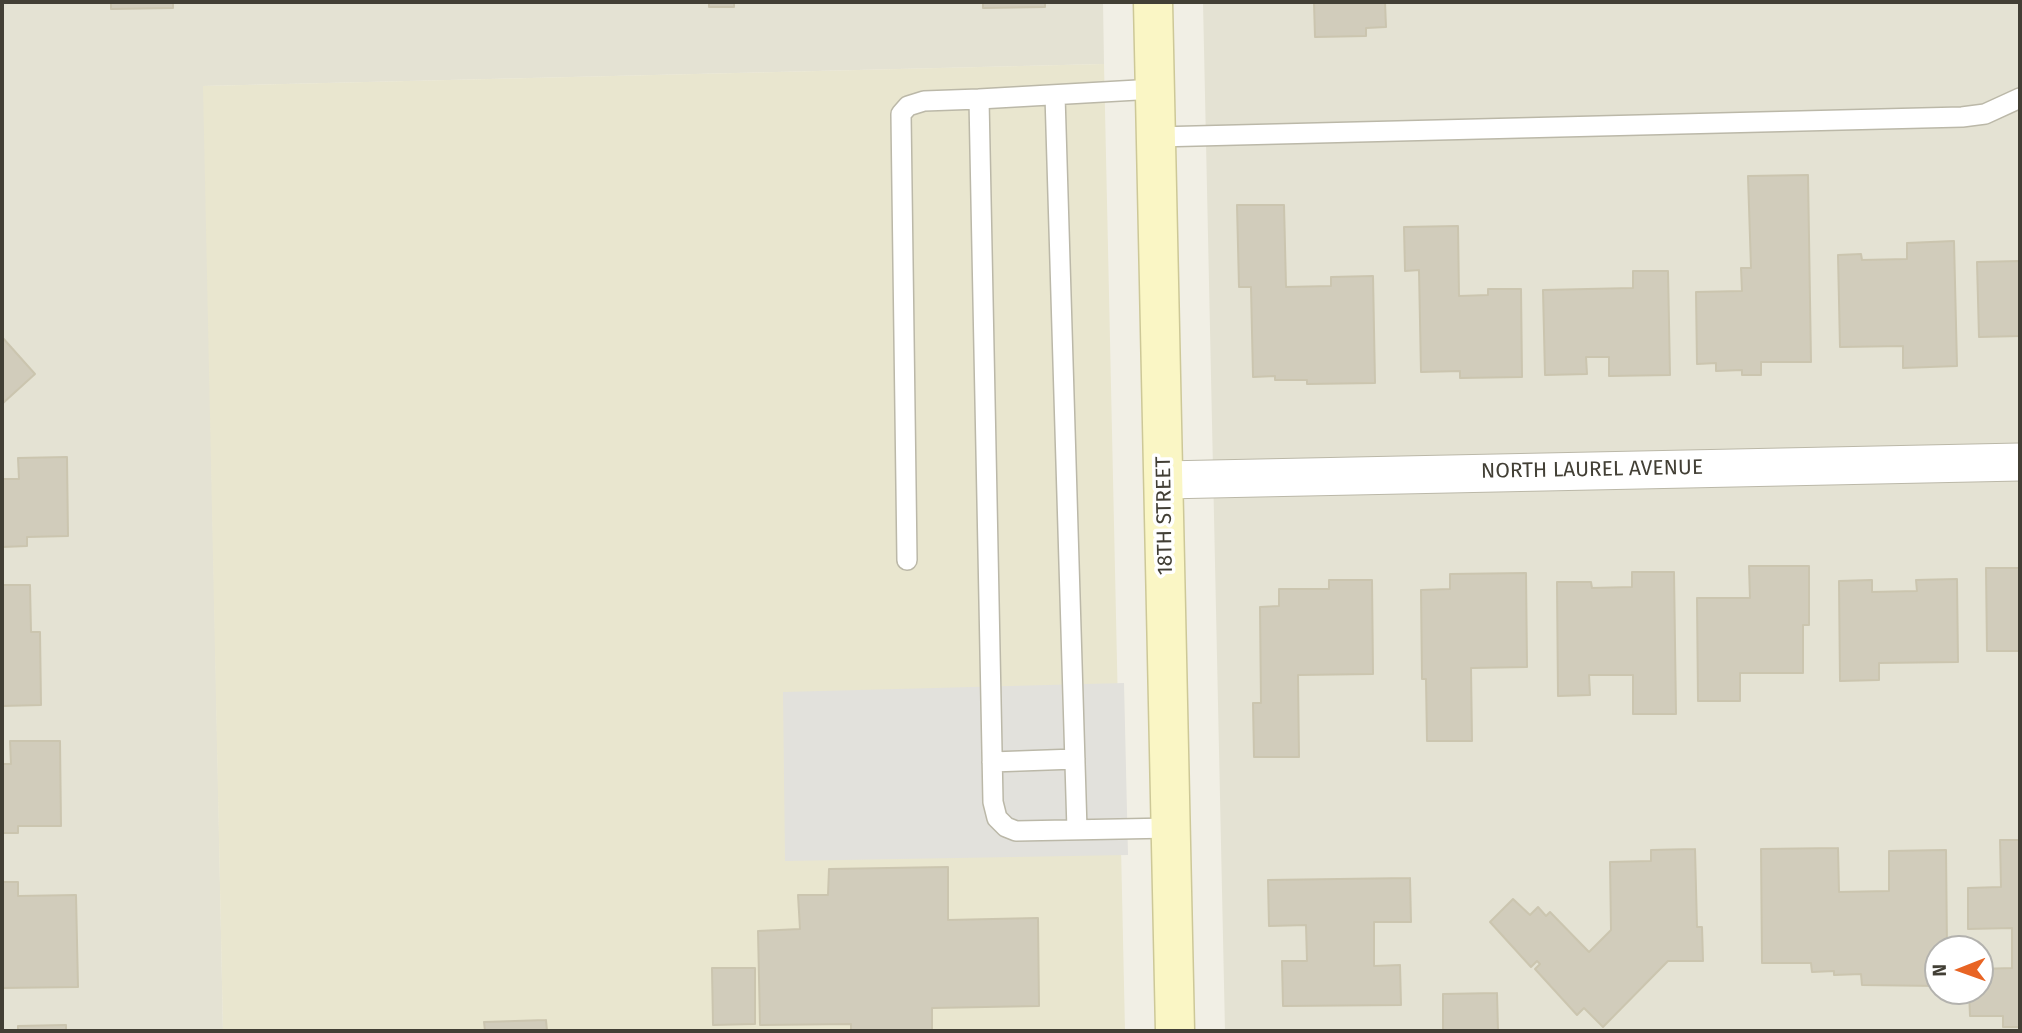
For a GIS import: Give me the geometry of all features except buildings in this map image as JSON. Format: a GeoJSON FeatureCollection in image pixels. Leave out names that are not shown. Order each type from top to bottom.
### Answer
{"type":"FeatureCollection","features":[{"type":"Feature","properties":{"kind":"main road","name":"18TH STREET"},"geometry":{"type":"LineString","coordinates":[[1153,2],[1175,1031]]}},
{"type":"Feature","properties":{"kind":"street","name":"NORTH LAUREL AVENUE"},"geometry":{"type":"LineString","coordinates":[[1164,480],[2020,462]]}},
{"type":"Feature","properties":{"kind":"lane"},"geometry":{"type":"LineString","coordinates":[[907,561],[901,114],[908,106],[924,101],[1155,89]]}},
{"type":"Feature","properties":{"kind":"lane"},"geometry":{"type":"LineString","coordinates":[[1055,95],[1077,830]]}},
{"type":"Feature","properties":{"kind":"lane"},"geometry":{"type":"LineString","coordinates":[[1156,137],[1962,117],[1985,114],[2020,98]]}},
{"type":"Feature","properties":{"kind":"lane"},"geometry":{"type":"LineString","coordinates":[[979,99],[993,802],[997,818],[1006,827],[1016,831],[1171,828]]}},
{"type":"Feature","properties":{"kind":"lane"},"geometry":{"type":"LineString","coordinates":[[992,762],[1075,759]]}},
{"type":"Feature","properties":{"kind":"shaded area"},"geometry":{"type":"Polygon","coordinates":[[[2,2],[1103,2],[1104,64],[204,86],[223,1031],[2,1031],[2,2]]]}},
{"type":"Feature","properties":{"kind":"shaded area"},"geometry":{"type":"Polygon","coordinates":[[[1203,2],[2020,2],[2020,1031],[1225,1031],[1203,2]]]}},
{"type":"Feature","properties":{"kind":"shaded area"},"geometry":{"type":"Polygon","coordinates":[[[1104,64],[1125,1031],[223,1031],[203,86],[1104,64]]]}},
{"type":"Feature","properties":{"kind":"shaded area"},"geometry":{"type":"Polygon","coordinates":[[[1124,683],[1128,855],[785,861],[783,692],[1124,683]]]}}]}
